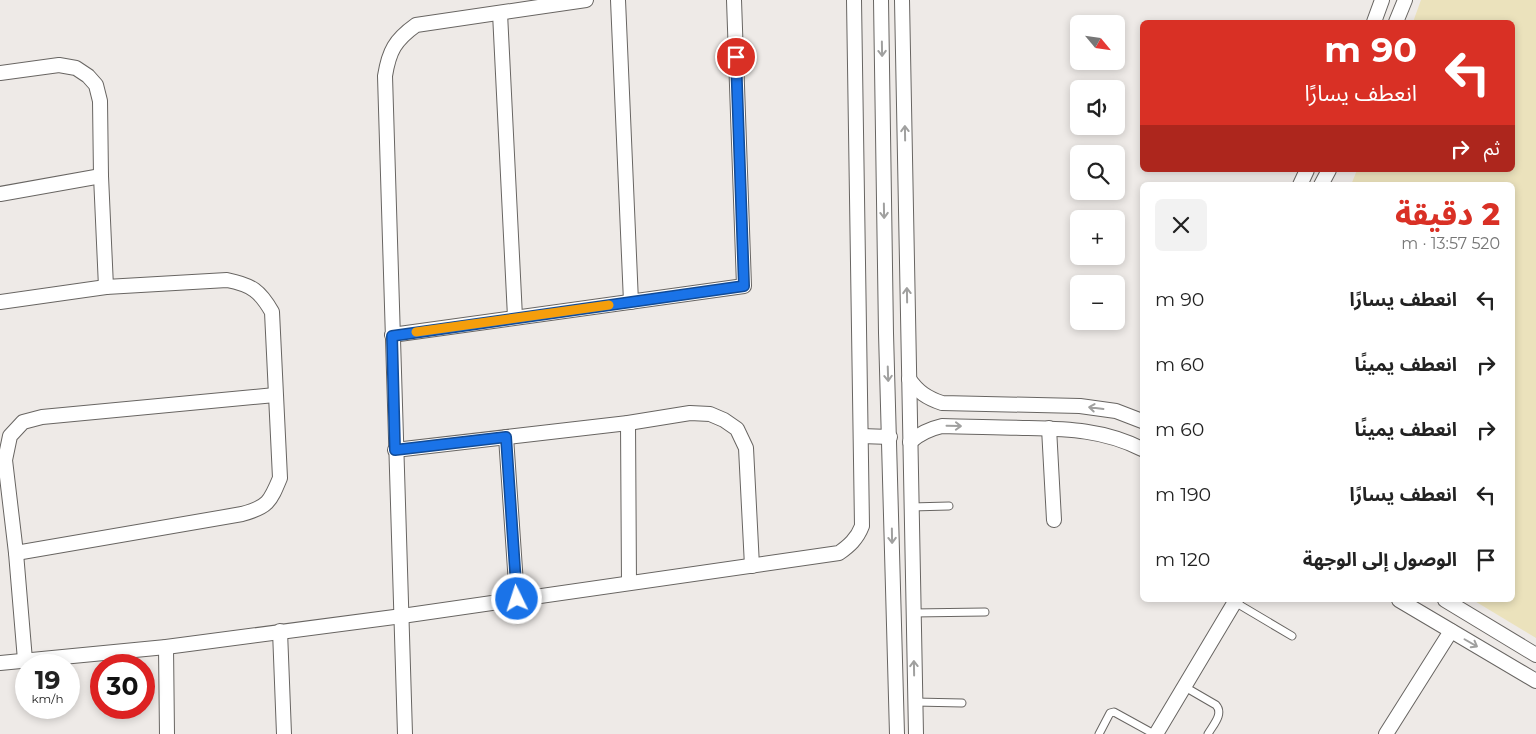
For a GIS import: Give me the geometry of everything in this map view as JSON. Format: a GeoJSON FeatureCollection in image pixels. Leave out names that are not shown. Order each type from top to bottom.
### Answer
{"type":"FeatureCollection","features":[{"type":"Feature","properties":{"kind":"street"},"geometry":{"type":"LineString","coordinates":[[405,734],[385,76],[387,60],[393,46],[403,34],[416,25],[586,0]]}},
{"type":"Feature","properties":{"kind":"street"},"geometry":{"type":"LineString","coordinates":[[618,0],[631,302]]}},
{"type":"Feature","properties":{"kind":"street"},"geometry":{"type":"LineString","coordinates":[[392,336],[515,317],[744,286],[734,0]]}},
{"type":"Feature","properties":{"kind":"street"},"geometry":{"type":"LineString","coordinates":[[80,655],[166,647],[402,616],[752,566],[838,553],[854,541],[862,526],[854,0]]}},
{"type":"Feature","properties":{"kind":"street"},"geometry":{"type":"LineString","coordinates":[[881,0],[886,332],[897,734]]}},
{"type":"Feature","properties":{"kind":"street"},"geometry":{"type":"LineString","coordinates":[[902,0],[916,734]]}},
{"type":"Feature","properties":{"kind":"street"},"geometry":{"type":"LineString","coordinates":[[1375,20],[1382,0]]}},
{"type":"Feature","properties":{"kind":"street"},"geometry":{"type":"LineString","coordinates":[[1397,20],[1405,0]]}},
{"type":"Feature","properties":{"kind":"street"},"geometry":{"type":"LineString","coordinates":[[500,13],[515,317]]}},
{"type":"Feature","properties":{"kind":"street"},"geometry":{"type":"LineString","coordinates":[[0,73],[59,65],[76,68],[88,76],[96,86],[100,100],[106,287]]}},
{"type":"Feature","properties":{"kind":"street"},"geometry":{"type":"LineString","coordinates":[[0,194],[101,176]]}},
{"type":"Feature","properties":{"kind":"street"},"geometry":{"type":"LineString","coordinates":[[0,302],[106,287],[228,280],[246,284],[262,296],[272,312],[280,478],[272,498],[259,509],[242,514],[16,553]]}},
{"type":"Feature","properties":{"kind":"street"},"geometry":{"type":"LineString","coordinates":[[886,332],[908,332]]}},
{"type":"Feature","properties":{"kind":"street"},"geometry":{"type":"LineString","coordinates":[[909,379],[917,390],[929,398],[942,403],[1080,406],[1116,411],[1140,420]]}},
{"type":"Feature","properties":{"kind":"street"},"geometry":{"type":"LineString","coordinates":[[24,654],[16,553],[5,460],[10,436],[23,422],[42,417],[276,395]]}},
{"type":"Feature","properties":{"kind":"street"},"geometry":{"type":"LineString","coordinates":[[395,450],[628,423],[690,413],[710,414],[724,420],[737,429],[746,448],[752,566]]}},
{"type":"Feature","properties":{"kind":"street"},"geometry":{"type":"LineString","coordinates":[[628,423],[629,583]]}},
{"type":"Feature","properties":{"kind":"street"},"geometry":{"type":"LineString","coordinates":[[910,442],[930,428],[942,426],[1049,428],[1096,433],[1140,448]]}},
{"type":"Feature","properties":{"kind":"street"},"geometry":{"type":"LineString","coordinates":[[1049,428],[1054,520]]}},
{"type":"Feature","properties":{"kind":"street"},"geometry":{"type":"LineString","coordinates":[[861,436],[890,437]]}},
{"type":"Feature","properties":{"kind":"street"},"geometry":{"type":"LineString","coordinates":[[506,437],[517,599]]}},
{"type":"Feature","properties":{"kind":"street"},"geometry":{"type":"LineString","coordinates":[[891,480],[910,479]]}},
{"type":"Feature","properties":{"kind":"street"},"geometry":{"type":"LineString","coordinates":[[1155,734],[1185,687],[1232,602]]}},
{"type":"Feature","properties":{"kind":"street"},"geometry":{"type":"LineString","coordinates":[[1402,602],[1536,680]]}},
{"type":"Feature","properties":{"kind":"street"},"geometry":{"type":"LineString","coordinates":[[1448,602],[1530,652],[1514,668]]}},
{"type":"Feature","properties":{"kind":"street"},"geometry":{"type":"LineString","coordinates":[[280,631],[284,734]]}},
{"type":"Feature","properties":{"kind":"street"},"geometry":{"type":"LineString","coordinates":[[1386,734],[1451,631]]}},
{"type":"Feature","properties":{"kind":"street"},"geometry":{"type":"LineString","coordinates":[[166,647],[167,734]]}},
{"type":"Feature","properties":{"kind":"street"},"geometry":{"type":"LineString","coordinates":[[0,663],[15,661]]}},
{"type":"Feature","properties":{"kind":"lane"},"geometry":{"type":"LineString","coordinates":[[911,506],[949,506]]}},
{"type":"Feature","properties":{"kind":"lane"},"geometry":{"type":"LineString","coordinates":[[1235,602],[1292,636]]}},
{"type":"Feature","properties":{"kind":"lane"},"geometry":{"type":"LineString","coordinates":[[913,613],[985,612]]}},
{"type":"Feature","properties":{"kind":"lane"},"geometry":{"type":"LineString","coordinates":[[1185,687],[1216,705],[1219,709],[1220,714],[1208,734]]}},
{"type":"Feature","properties":{"kind":"lane"},"geometry":{"type":"LineString","coordinates":[[915,702],[962,703]]}},
{"type":"Feature","properties":{"kind":"lane"},"geometry":{"type":"LineString","coordinates":[[1099,734],[1110,713],[1114,712],[1155,734]]}},
{"type":"Feature","properties":{"kind":"sand"},"geometry":{"type":"Polygon","coordinates":[[[1421,0],[1536,0],[1536,638],[1476,602],[1515,602],[1515,182],[1352,182],[1356,172],[1515,172],[1515,20],[1414,20],[1421,0]]]}},
{"type":"Feature","properties":{"kind":"slow traffic"},"geometry":{"type":"LineString","coordinates":[[416,332],[609,305]]}},
{"type":"Feature","properties":{"kind":"route"},"geometry":{"type":"LineString","coordinates":[[517,599],[506,437],[395,450],[392,336],[515,317],[744,286],[736,57]]}}]}
